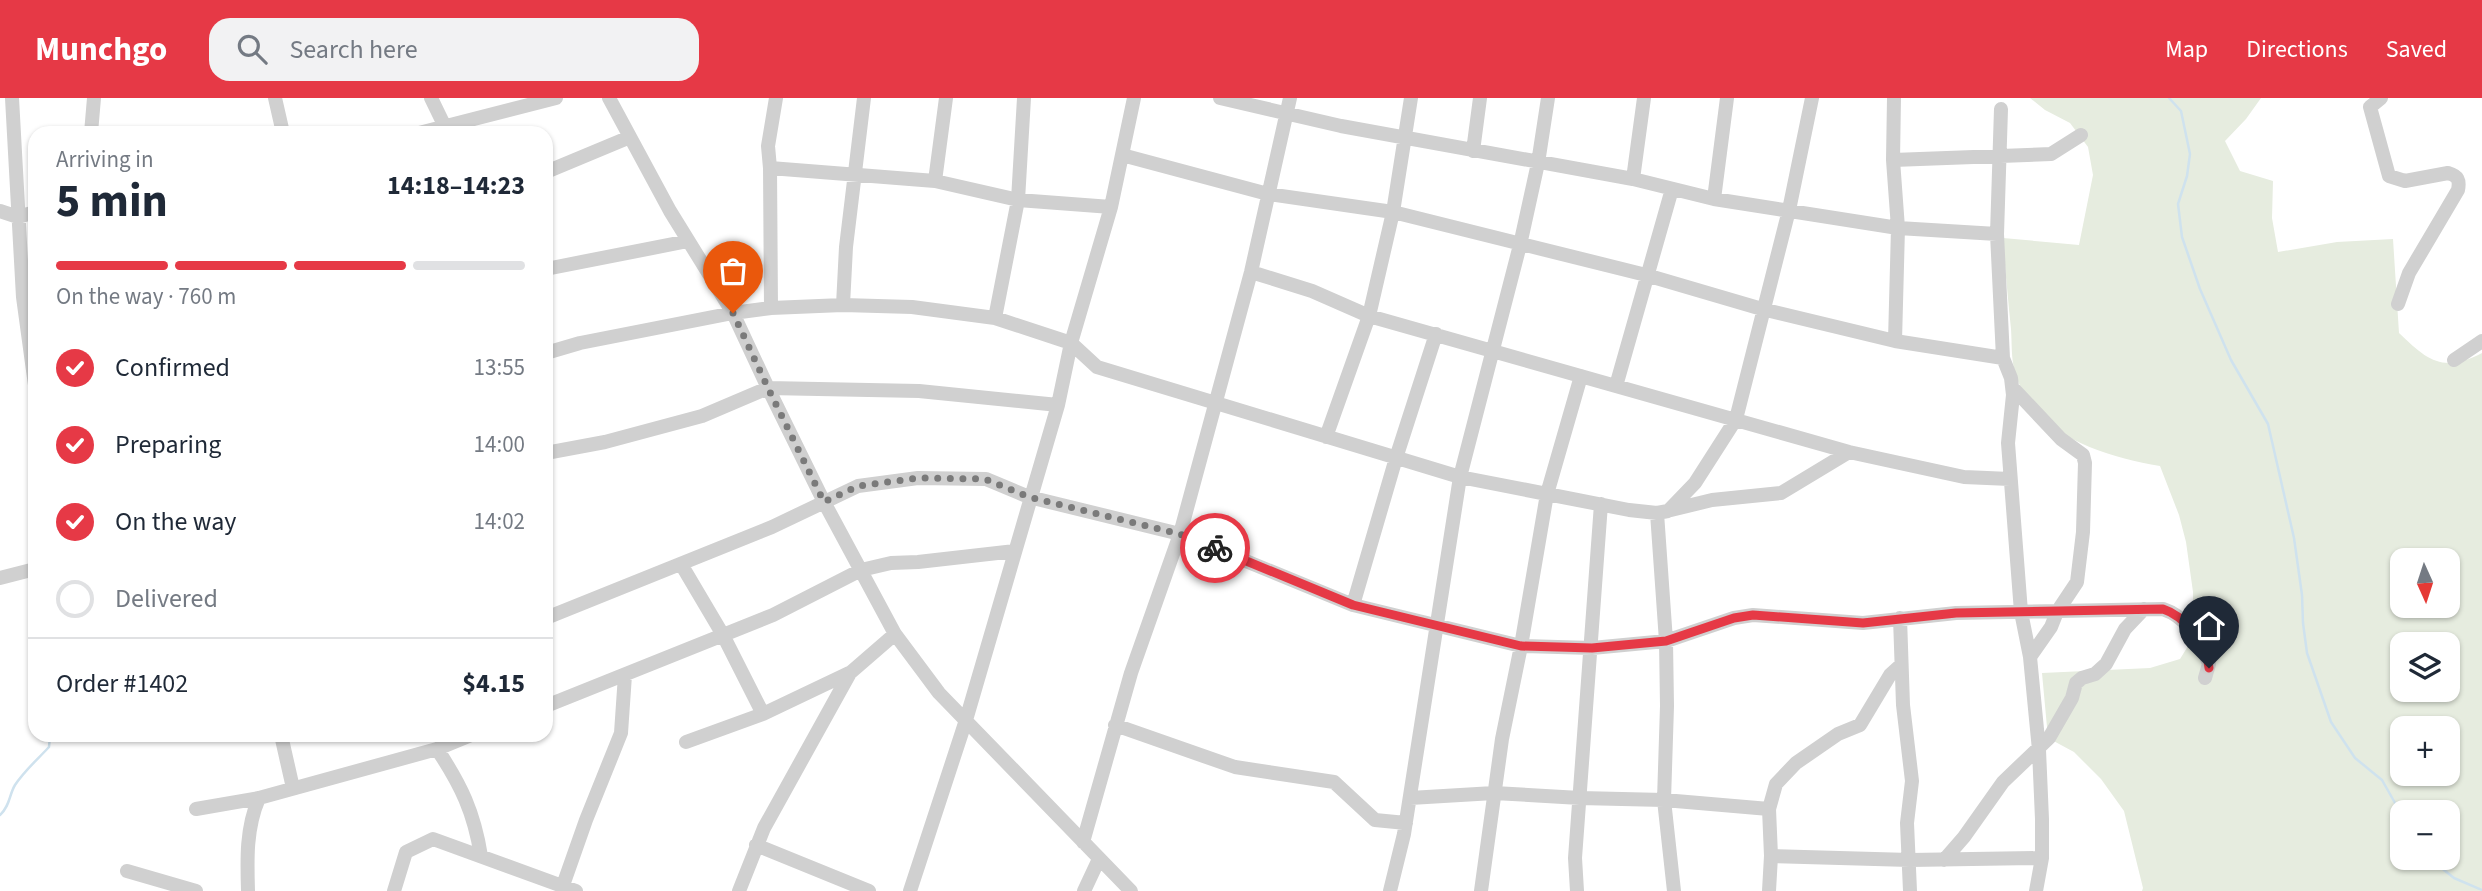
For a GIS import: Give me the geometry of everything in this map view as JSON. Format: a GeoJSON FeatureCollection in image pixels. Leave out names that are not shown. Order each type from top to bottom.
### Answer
{"type":"FeatureCollection","features":[{"type":"Feature","properties":{"kind":"street"},"geometry":{"type":"LineString","coordinates":[[12,98],[23,297],[28,334]]}},
{"type":"Feature","properties":{"kind":"street"},"geometry":{"type":"LineString","coordinates":[[92,126],[94,98]]}},
{"type":"Feature","properties":{"kind":"street"},"geometry":{"type":"LineString","coordinates":[[275,98],[281,126]]}},
{"type":"Feature","properties":{"kind":"street"},"geometry":{"type":"LineString","coordinates":[[431,98],[445,126]]}},
{"type":"Feature","properties":{"kind":"street"},"geometry":{"type":"LineString","coordinates":[[461,126],[556,98]]}},
{"type":"Feature","properties":{"kind":"street"},"geometry":{"type":"LineString","coordinates":[[608,98],[688,241],[733,313],[824,502],[895,634],[939,693],[1131,891]]}},
{"type":"Feature","properties":{"kind":"street"},"geometry":{"type":"LineString","coordinates":[[771,308],[768,146],[776,98]]}},
{"type":"Feature","properties":{"kind":"street"},"geometry":{"type":"LineString","coordinates":[[843,305],[846,247],[864,98]]}},
{"type":"Feature","properties":{"kind":"street"},"geometry":{"type":"LineString","coordinates":[[935,181],[946,98]]}},
{"type":"Feature","properties":{"kind":"street"},"geometry":{"type":"LineString","coordinates":[[995,318],[1018,200],[1024,98]]}},
{"type":"Feature","properties":{"kind":"street"},"geometry":{"type":"LineString","coordinates":[[910,891],[966,720],[1058,405],[1071,343],[1111,207],[1134,98]]}},
{"type":"Feature","properties":{"kind":"street"},"geometry":{"type":"LineString","coordinates":[[1221,98],[1405,138],[1633,179],[1714,199],[1898,228],[1997,234]]}},
{"type":"Feature","properties":{"kind":"street"},"geometry":{"type":"LineString","coordinates":[[1083,842],[1131,673],[1180,534],[1251,272],[1290,98]]}},
{"type":"Feature","properties":{"kind":"street"},"geometry":{"type":"LineString","coordinates":[[1326,437],[1369,316],[1393,212],[1411,98]]}},
{"type":"Feature","properties":{"kind":"street"},"geometry":{"type":"LineString","coordinates":[[1473,151],[1480,98]]}},
{"type":"Feature","properties":{"kind":"street"},"geometry":{"type":"LineString","coordinates":[[1390,891],[1406,823],[1460,478],[1520,245],[1538,163],[1548,98]]}},
{"type":"Feature","properties":{"kind":"street"},"geometry":{"type":"LineString","coordinates":[[1633,179],[1644,98]]}},
{"type":"Feature","properties":{"kind":"street"},"geometry":{"type":"LineString","coordinates":[[1714,199],[1727,98]]}},
{"type":"Feature","properties":{"kind":"street"},"geometry":{"type":"LineString","coordinates":[[1662,512],[1695,483],[1736,419],[1789,210],[1812,98]]}},
{"type":"Feature","properties":{"kind":"street"},"geometry":{"type":"LineString","coordinates":[[1894,98],[1893,160],[1898,228],[1895,341]]}},
{"type":"Feature","properties":{"kind":"street"},"geometry":{"type":"LineString","coordinates":[[2370,101],[2389,176],[2405,181],[2448,173],[2455,175],[2459,181],[2458,190],[2409,273],[2398,304]]}},
{"type":"Feature","properties":{"kind":"street"},"geometry":{"type":"LineString","coordinates":[[2001,109],[1997,234],[2003,358],[2012,387],[2013,403],[2008,430],[2010,479],[2021,612],[2030,657],[2039,750],[2042,858],[2036,891]]}},
{"type":"Feature","properties":{"kind":"street"},"geometry":{"type":"LineString","coordinates":[[1893,160],[2051,153],[2081,135]]}},
{"type":"Feature","properties":{"kind":"street"},"geometry":{"type":"LineString","coordinates":[[553,169],[630,137]]}},
{"type":"Feature","properties":{"kind":"street"},"geometry":{"type":"LineString","coordinates":[[1122,155],[1268,194],[1393,212],[1646,275],[1762,309],[1895,341],[2003,358]]}},
{"type":"Feature","properties":{"kind":"street"},"geometry":{"type":"LineString","coordinates":[[770,168],[935,181],[1018,200],[1111,207]]}},
{"type":"Feature","properties":{"kind":"street"},"geometry":{"type":"LineString","coordinates":[[1616,386],[1672,189]]}},
{"type":"Feature","properties":{"kind":"street"},"geometry":{"type":"LineString","coordinates":[[0,211],[18,217],[28,214]]}},
{"type":"Feature","properties":{"kind":"street"},"geometry":{"type":"LineString","coordinates":[[553,268],[688,241]]}},
{"type":"Feature","properties":{"kind":"street"},"geometry":{"type":"LineString","coordinates":[[1251,272],[1312,292],[1369,316],[1849,452],[1964,477],[2010,479]]}},
{"type":"Feature","properties":{"kind":"street"},"geometry":{"type":"LineString","coordinates":[[553,351],[580,343],[771,308],[843,305],[912,307],[995,318],[1071,343],[1097,367],[1460,478],[1601,504],[1662,512],[1712,500],[1781,493],[1849,452]]}},
{"type":"Feature","properties":{"kind":"street"},"geometry":{"type":"LineString","coordinates":[[1353,605],[1436,334]]}},
{"type":"Feature","properties":{"kind":"street"},"geometry":{"type":"LineString","coordinates":[[2454,360],[2482,341]]}},
{"type":"Feature","properties":{"kind":"street"},"geometry":{"type":"LineString","coordinates":[[1481,891],[1494,793],[1547,494],[1581,376]]}},
{"type":"Feature","properties":{"kind":"street"},"geometry":{"type":"LineString","coordinates":[[2012,387],[2062,439],[2083,455],[2085,463],[2080,572],[2051,627],[2030,657]]}},
{"type":"Feature","properties":{"kind":"street"},"geometry":{"type":"LineString","coordinates":[[553,452],[605,443],[702,416],[768,388],[919,391],[1058,405]]}},
{"type":"Feature","properties":{"kind":"street"},"geometry":{"type":"LineString","coordinates":[[553,615],[772,527],[858,486],[918,478],[985,479],[1029,497],[1180,534],[1353,605],[1521,646],[1592,648],[1666,641],[1734,618],[1753,615],[1839,622],[1885,621],[1956,613],[2163,609],[2174,613],[2190,628],[2209,664],[2205,678]]}},
{"type":"Feature","properties":{"kind":"street"},"geometry":{"type":"LineString","coordinates":[[1577,891],[1575,858],[1601,504]]}},
{"type":"Feature","properties":{"kind":"street"},"geometry":{"type":"LineString","coordinates":[[1662,512],[1667,706],[1664,800],[1674,891]]}},
{"type":"Feature","properties":{"kind":"street"},"geometry":{"type":"LineString","coordinates":[[553,703],[773,615],[861,570],[891,562],[918,562],[1015,551]]}},
{"type":"Feature","properties":{"kind":"street"},"geometry":{"type":"LineString","coordinates":[[681,564],[723,635],[763,714]]}},
{"type":"Feature","properties":{"kind":"street"},"geometry":{"type":"LineString","coordinates":[[0,578],[28,571]]}},
{"type":"Feature","properties":{"kind":"street"},"geometry":{"type":"LineString","coordinates":[[1944,860],[1971,828],[2003,782],[2039,750],[2073,698],[2076,683],[2095,674],[2106,664],[2125,629],[2144,609]]}},
{"type":"Feature","properties":{"kind":"street"},"geometry":{"type":"LineString","coordinates":[[1900,618],[1900,664],[1912,781],[1907,823],[1910,891]]}},
{"type":"Feature","properties":{"kind":"street"},"geometry":{"type":"LineString","coordinates":[[686,742],[814,692],[850,673],[895,634]]}},
{"type":"Feature","properties":{"kind":"street"},"geometry":{"type":"LineString","coordinates":[[1769,891],[1769,809],[1776,784],[1796,763],[1838,734],[1860,725],[1900,664]]}},
{"type":"Feature","properties":{"kind":"street"},"geometry":{"type":"LineString","coordinates":[[739,891],[764,828],[850,673]]}},
{"type":"Feature","properties":{"kind":"street"},"geometry":{"type":"LineString","coordinates":[[394,891],[406,852],[433,839],[566,890],[621,733],[625,675]]}},
{"type":"Feature","properties":{"kind":"street"},"geometry":{"type":"LineString","coordinates":[[1115,725],[1235,767],[1334,782],[1375,820],[1406,823]]}},
{"type":"Feature","properties":{"kind":"street"},"geometry":{"type":"LineString","coordinates":[[283,742],[293,788]]}},
{"type":"Feature","properties":{"kind":"street"},"geometry":{"type":"LineString","coordinates":[[196,809],[259,798],[454,742]]}},
{"type":"Feature","properties":{"kind":"street"},"geometry":{"type":"LineString","coordinates":[[437,749],[458,781],[468,803],[477,828],[481,856]]}},
{"type":"Feature","properties":{"kind":"street"},"geometry":{"type":"LineString","coordinates":[[1410,798],[1494,793],[1664,800],[1769,809]]}},
{"type":"Feature","properties":{"kind":"street"},"geometry":{"type":"LineString","coordinates":[[248,891],[248,837],[251,817],[259,798]]}},
{"type":"Feature","properties":{"kind":"street"},"geometry":{"type":"LineString","coordinates":[[757,845],[869,891]]}},
{"type":"Feature","properties":{"kind":"street"},"geometry":{"type":"LineString","coordinates":[[1771,856],[1910,860],[2042,858]]}},
{"type":"Feature","properties":{"kind":"street"},"geometry":{"type":"LineString","coordinates":[[1084,891],[1099,859]]}},
{"type":"Feature","properties":{"kind":"street"},"geometry":{"type":"LineString","coordinates":[[127,871],[196,891]]}},
{"type":"Feature","properties":{"kind":"shaded area"},"geometry":{"type":"Polygon","coordinates":[[[2030,98],[2261,98],[2225,141],[2240,171],[2273,181],[2272,218],[2278,252],[2337,242],[2393,239],[2399,333],[2419,351],[2437,361],[2457,362],[2482,353],[2482,891],[2142,891],[2124,811],[2101,779],[2074,752],[2048,738],[2042,673],[2150,668],[2180,659],[2193,638],[2193,592],[2186,542],[2179,515],[2160,466],[2093,448],[2053,427],[2037,412],[2024,394],[2015,372],[2003,238],[2079,245],[2093,175],[2088,147],[2070,123],[2045,110],[2030,98]]]}},
{"type":"Feature","properties":{"kind":"waterway"},"geometry":{"type":"LineString","coordinates":[[2169,98],[2181,111],[2190,154],[2187,176],[2178,204],[2182,237],[2200,289],[2231,360],[2268,424],[2294,538],[2307,653],[2331,722],[2355,758],[2382,780],[2393,800]]}},
{"type":"Feature","properties":{"kind":"waterway"},"geometry":{"type":"LineString","coordinates":[[0,815],[19,780],[49,747],[49,742]]}},
{"type":"Feature","properties":{"kind":"waterway"},"geometry":{"type":"LineString","coordinates":[[2444,870],[2454,878],[2482,890]]}},
{"type":"Feature","properties":{"kind":"way so far"},"geometry":{"type":"LineString","coordinates":[[733,313],[824,502],[858,486],[918,478],[985,479],[1029,497],[1180,534],[1215,548]]}},
{"type":"Feature","properties":{"kind":"route"},"geometry":{"type":"LineString","coordinates":[[1215,548],[1353,605],[1521,646],[1592,648],[1666,641],[1734,618],[1753,615],[1863,623],[1956,613],[2163,609],[2174,613],[2190,628],[2207,656],[2209,668]]}}]}
